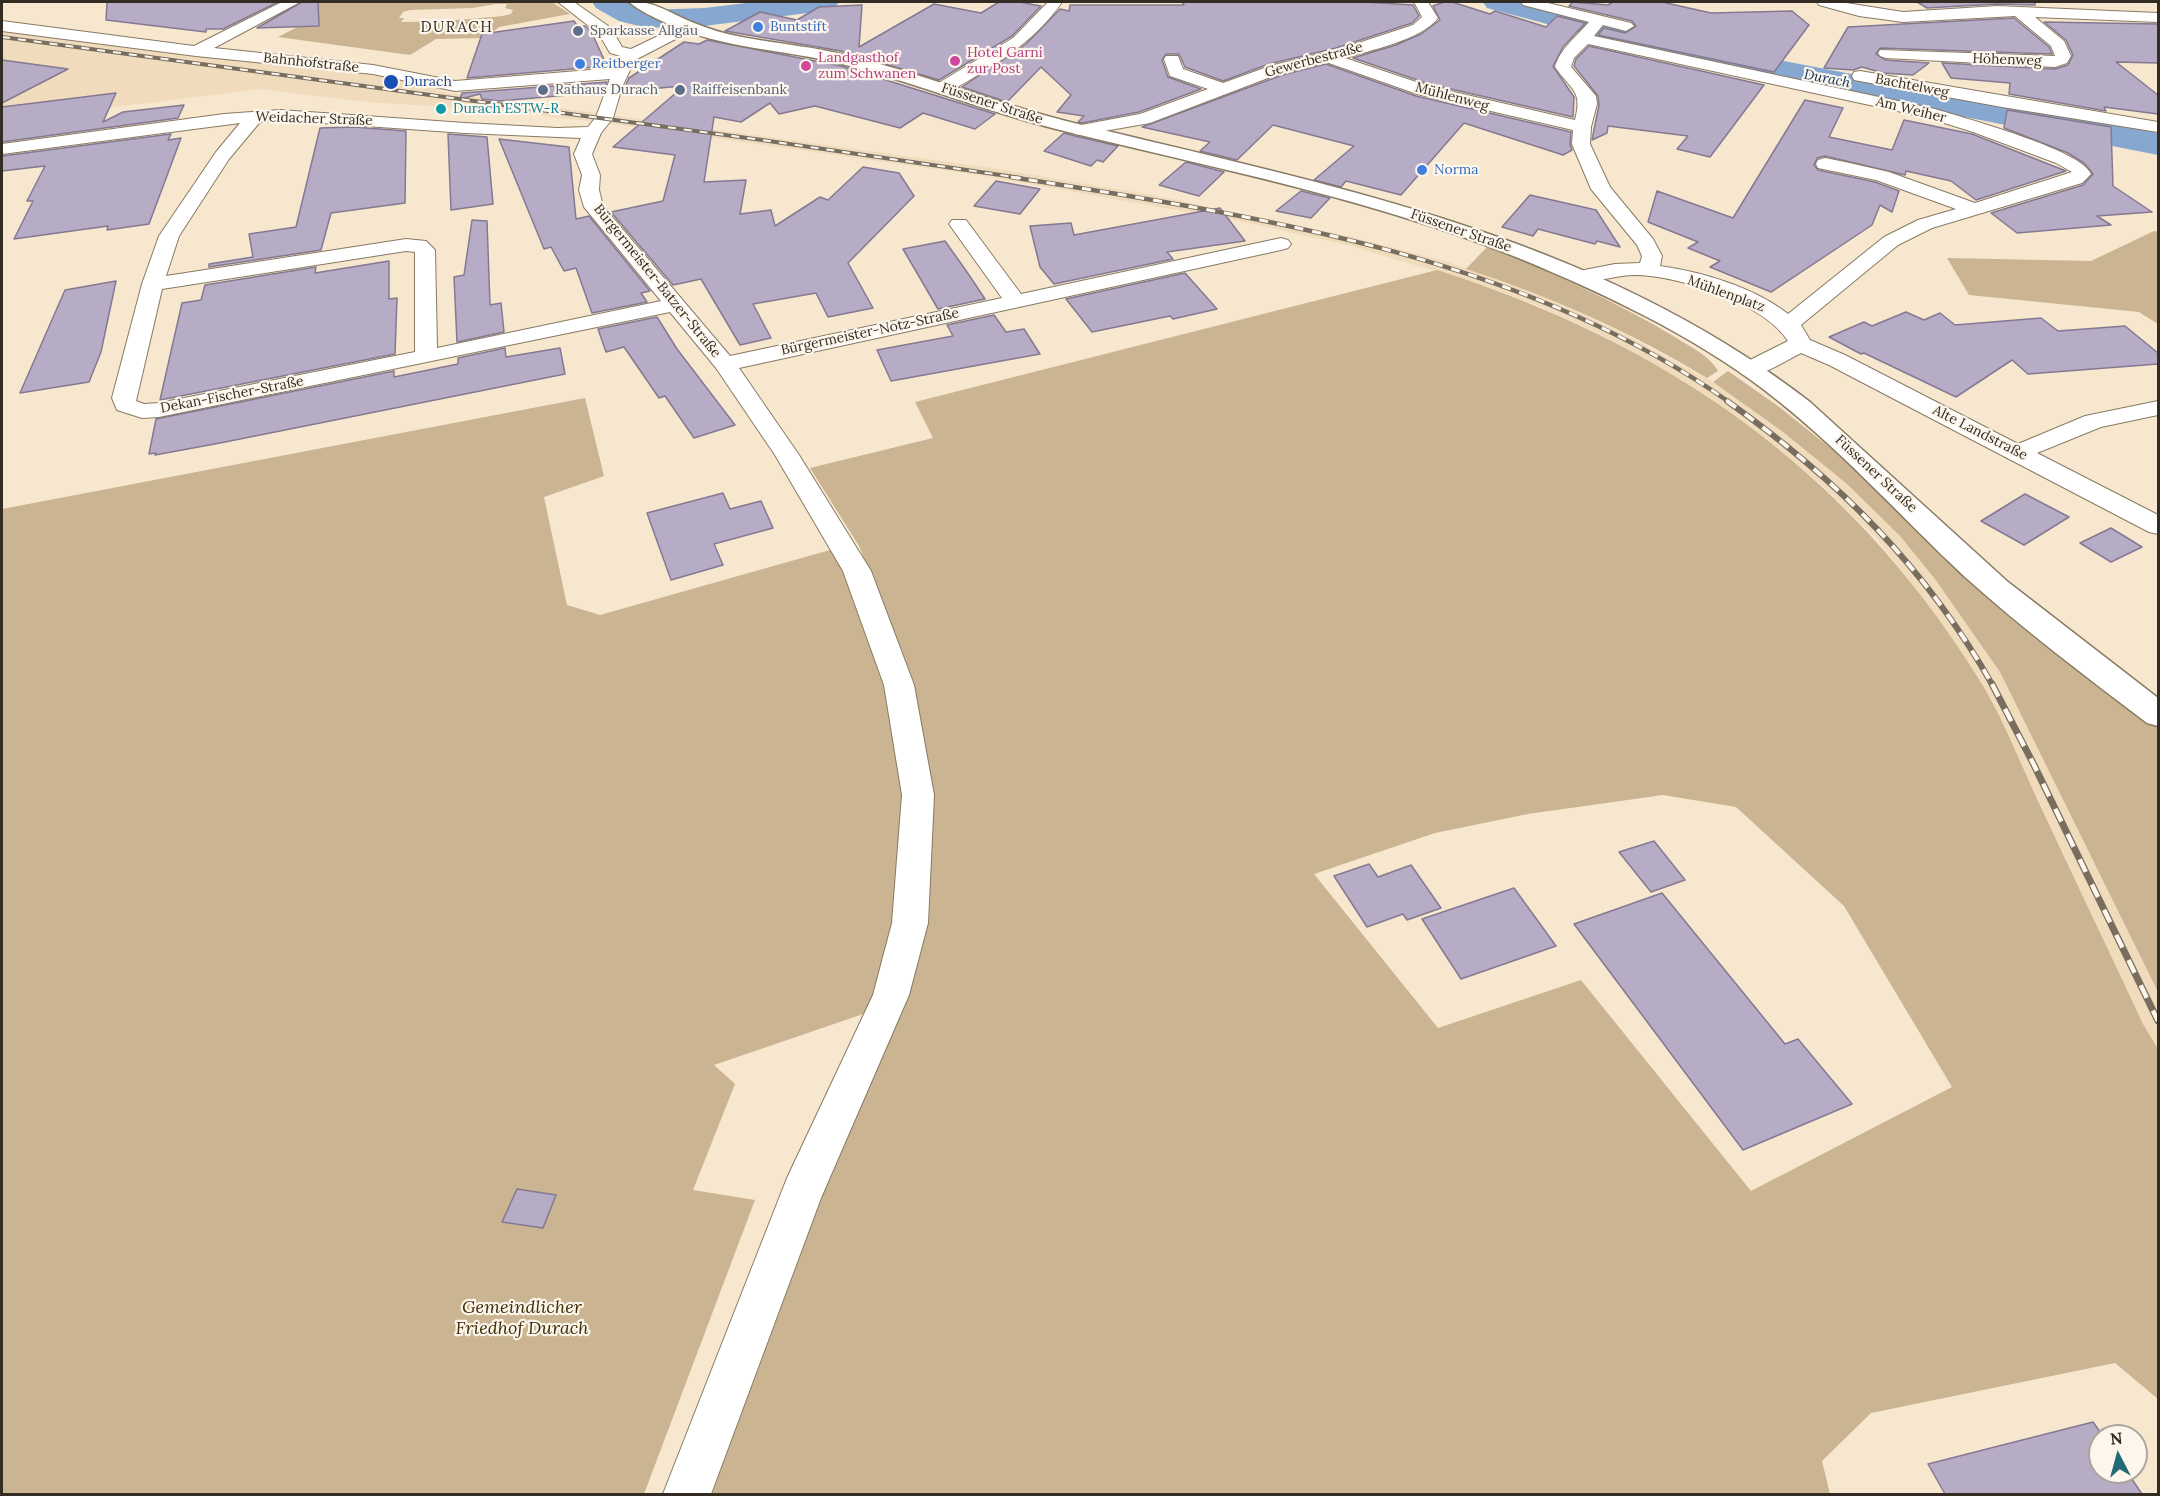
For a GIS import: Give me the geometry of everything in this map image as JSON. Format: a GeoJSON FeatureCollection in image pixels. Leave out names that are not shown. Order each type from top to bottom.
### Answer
{"type":"FeatureCollection","features":[{"type":"Feature","properties":{"kind":"main road","name":"Füssener Straße"},"geometry":{"type":"LineString","coordinates":[[637,2],[681,25],[723,38],[845,60],[943,88],[1026,116],[1412,214],[1516,250],[1581,276],[1643,305],[1744,364],[1849,447],[1985,577],[2080,657],[2158,714]]}},
{"type":"Feature","properties":{"kind":"street"},"geometry":{"type":"LineString","coordinates":[[196,51],[293,2]]}},
{"type":"Feature","properties":{"kind":"street"},"geometry":{"type":"LineString","coordinates":[[565,2],[605,31],[616,50],[633,54]]}},
{"type":"Feature","properties":{"kind":"street"},"geometry":{"type":"LineString","coordinates":[[943,88],[1005,52],[1044,19],[1054,2]]}},
{"type":"Feature","properties":{"kind":"street","name":"Gewerbestraße"},"geometry":{"type":"LineString","coordinates":[[1082,130],[1144,119],[1276,69],[1326,57],[1418,28],[1430,18],[1420,2]]}},
{"type":"Feature","properties":{"kind":"street"},"geometry":{"type":"LineString","coordinates":[[1528,2],[1592,28],[1646,31]]}},
{"type":"Feature","properties":{"kind":"street"},"geometry":{"type":"LineString","coordinates":[[1824,2],[1859,11],[1903,17],[1997,11],[2158,18]]}},
{"type":"Feature","properties":{"kind":"street","name":"Höhenweg"},"geometry":{"type":"LineString","coordinates":[[1886,53],[2055,62],[2061,60],[2063,56],[2058,44],[2019,12]]}},
{"type":"Feature","properties":{"kind":"street","name":"Bürgermeister-Batzer-Straße"},"geometry":{"type":"LineString","coordinates":[[681,25],[633,54],[620,73],[604,118],[593,132],[583,154],[591,175],[589,190],[594,207],[673,305],[725,364],[787,455],[857,571],[900,685],[918,795],[910,923],[891,995],[802,1193],[687,1494]]}},
{"type":"Feature","properties":{"kind":"street","name":"Bahnhofstraße"},"geometry":{"type":"LineString","coordinates":[[2,26],[196,51],[368,69],[443,81],[464,87],[620,73]]}},
{"type":"Feature","properties":{"kind":"street"},"geometry":{"type":"LineString","coordinates":[[1592,28],[1566,56],[1563,67],[1587,96],[1588,104],[1581,127],[1581,144],[1601,189],[1634,226],[1652,256],[1648,270]]}},
{"type":"Feature","properties":{"kind":"street","name":"Am Weiher"},"geometry":{"type":"LineString","coordinates":[[1592,28],[1929,113],[1979,128],[2063,159],[2080,169],[2082,174],[1924,224],[1891,241],[1795,334]]}},
{"type":"Feature","properties":{"kind":"street","name":"Mühlenweg"},"geometry":{"type":"LineString","coordinates":[[1326,57],[1423,90],[1581,127]]}},
{"type":"Feature","properties":{"kind":"street"},"geometry":{"type":"LineString","coordinates":[[1172,59],[1176,72],[1224,88]]}},
{"type":"Feature","properties":{"kind":"street","name":"Bachtelweg"},"geometry":{"type":"LineString","coordinates":[[1848,74],[2158,127]]}},
{"type":"Feature","properties":{"kind":"street","name":"Weidacher Straße"},"geometry":{"type":"LineString","coordinates":[[2,149],[255,116],[280,115],[499,130],[593,132]]}},
{"type":"Feature","properties":{"kind":"street","name":"Dekan-Fischer-Straße"},"geometry":{"type":"LineString","coordinates":[[255,116],[222,156],[170,236],[153,284],[124,398],[125,405],[132,409],[159,410],[673,305]]}},
{"type":"Feature","properties":{"kind":"street"},"geometry":{"type":"LineString","coordinates":[[1135,143],[1144,119]]}},
{"type":"Feature","properties":{"kind":"street"},"geometry":{"type":"LineString","coordinates":[[1825,164],[1883,175],[1974,210]]}},
{"type":"Feature","properties":{"kind":"street"},"geometry":{"type":"LineString","coordinates":[[958,224],[1015,301]]}},
{"type":"Feature","properties":{"kind":"street","name":"Bürgermeister-Notz-Straße"},"geometry":{"type":"LineString","coordinates":[[725,364],[1281,243]]}},
{"type":"Feature","properties":{"kind":"street"},"geometry":{"type":"LineString","coordinates":[[153,284],[406,245],[419,245],[425,250],[426,357]]}},
{"type":"Feature","properties":{"kind":"street","name":"Mühlenplatz"},"geometry":{"type":"LineString","coordinates":[[1581,276],[1615,270],[1648,270],[1672,275],[1757,303],[1795,334]]}},
{"type":"Feature","properties":{"kind":"street"},"geometry":{"type":"LineString","coordinates":[[1744,364],[1795,334]]}},
{"type":"Feature","properties":{"kind":"street","name":"Alte Landstraße"},"geometry":{"type":"LineString","coordinates":[[1795,334],[1837,360],[2158,526]]}},
{"type":"Feature","properties":{"kind":"street"},"geometry":{"type":"LineString","coordinates":[[2017,453],[2094,421],[2158,408]]}},
{"type":"Feature","properties":{"kind":"shaded area"},"geometry":{"type":"Polygon","coordinates":[[[2,28],[368,70],[445,84],[436,91],[992,168],[1152,195],[1356,238],[1448,262],[1547,297],[1625,334],[1713,382],[1783,432],[1847,484],[1900,536],[1935,579],[2000,672],[2158,992],[2158,1049],[2143,1024],[1976,674],[1911,582],[1875,537],[1824,487],[1763,436],[1682,380],[1610,340],[1536,305],[1485,286],[1347,245],[1254,224],[985,176],[606,123],[493,110],[367,102],[260,89],[2,121],[2,28]]]}},
{"type":"Feature","properties":{"kind":"green space"},"geometry":{"type":"Polygon","coordinates":[[[301,2],[552,2],[570,14],[499,27],[485,38],[436,39],[410,55],[278,37],[309,21],[272,16],[301,2]],[[507,4],[473,8],[410,10],[403,12],[399,18],[404,18],[401,22],[419,22],[501,16],[511,14],[513,10],[505,8],[507,4]]]}},
{"type":"Feature","properties":{"kind":"green space"},"geometry":{"type":"Polygon","coordinates":[[[2154,231],[2158,232],[2158,324],[2139,312],[1969,295],[1947,258],[2091,261],[2154,231]]]}},
{"type":"Feature","properties":{"kind":"green space"},"geometry":{"type":"Polygon","coordinates":[[[1488,246],[1629,311],[1699,352],[1710,360],[1718,371],[1707,378],[1649,345],[1590,316],[1466,269],[1488,246]]]}},
{"type":"Feature","properties":{"kind":"green space"},"geometry":{"type":"Polygon","coordinates":[[[1437,270],[1520,300],[1599,335],[1674,376],[1744,422],[1809,475],[1869,534],[1924,600],[1975,673],[2001,719],[2143,1024],[2158,1049],[2158,1399],[2115,1363],[1871,1413],[1822,1461],[1830,1494],[712,1494],[801,1239],[901,998],[928,795],[914,683],[859,546],[810,468],[933,438],[915,402],[1437,270]],[[1663,795],[1528,814],[1435,833],[1314,874],[1438,1028],[1581,980],[1751,1191],[1952,1087],[1844,906],[1736,807],[1663,795]]]}},
{"type":"Feature","properties":{"kind":"green space"},"geometry":{"type":"Polygon","coordinates":[[[1728,371],[1778,406],[1834,451],[1960,571],[2067,662],[2158,728],[2158,992],[2000,672],[1935,579],[1900,536],[1847,484],[1783,432],[1713,382],[1728,371]]]}},
{"type":"Feature","properties":{"kind":"green space","name":"Gemeindlicher Friedhof Durach"},"geometry":{"type":"Polygon","coordinates":[[[585,398],[604,476],[544,497],[567,605],[600,615],[830,550],[846,574],[888,690],[908,797],[898,925],[872,1011],[714,1065],[735,1084],[693,1190],[755,1200],[644,1494],[2,1494],[2,509],[585,398]]]}},
{"type":"Feature","properties":{"kind":"building"},"geometry":{"type":"Polygon","coordinates":[[[107,2],[278,2],[223,29],[206,29],[206,32],[106,20],[107,2]]]}},
{"type":"Feature","properties":{"kind":"building"},"geometry":{"type":"Polygon","coordinates":[[[302,2],[318,2],[319,26],[257,28],[302,2]]]}},
{"type":"Feature","properties":{"kind":"building"},"geometry":{"type":"Polygon","coordinates":[[[999,2],[1019,2],[1041,6],[1012,36],[939,80],[841,51],[725,31],[760,12],[797,20],[819,7],[862,5],[859,47],[934,4],[981,13],[999,2]]]}},
{"type":"Feature","properties":{"kind":"building"},"geometry":{"type":"Polygon","coordinates":[[[1182,2],[1364,2],[1413,5],[1419,16],[1412,23],[1336,48],[1269,64],[1223,81],[1185,67],[1179,54],[1166,54],[1162,60],[1168,77],[1201,89],[1139,112],[1082,123],[1078,122],[1084,116],[1057,112],[1071,95],[1041,67],[1007,102],[962,87],[1026,44],[1060,9],[1069,11],[1070,5],[1184,5],[1182,2]]]}},
{"type":"Feature","properties":{"kind":"building"},"geometry":{"type":"Polygon","coordinates":[[[1452,2],[1490,14],[1495,11],[1546,27],[1557,16],[1585,23],[1563,47],[1553,66],[1574,97],[1573,117],[1429,84],[1353,58],[1396,45],[1421,34],[1440,20],[1433,6],[1452,2]]]}},
{"type":"Feature","properties":{"kind":"building"},"geometry":{"type":"Polygon","coordinates":[[[1573,2],[1608,5],[1613,2],[1662,2],[1711,13],[1792,11],[1809,25],[1774,72],[1598,35],[1604,28],[1625,33],[1636,26],[1632,21],[1569,6],[1573,2]]]}},
{"type":"Feature","properties":{"kind":"building"},"geometry":{"type":"Polygon","coordinates":[[[1917,2],[2035,2],[2035,5],[1997,4],[1927,8],[1917,2]]]}},
{"type":"Feature","properties":{"kind":"building"},"geometry":{"type":"Polygon","coordinates":[[[2014,18],[2049,47],[2052,54],[1880,48],[1876,54],[1885,60],[1929,63],[1913,75],[1883,73],[1862,67],[1853,70],[1824,68],[1848,27],[2014,18]]]}},
{"type":"Feature","properties":{"kind":"building"},"geometry":{"type":"Polygon","coordinates":[[[574,21],[578,27],[585,26],[591,31],[607,66],[467,78],[482,34],[574,21]]]}},
{"type":"Feature","properties":{"kind":"building"},"geometry":{"type":"Polygon","coordinates":[[[2044,22],[2158,24],[2158,63],[2116,62],[2158,95],[2158,114],[2104,107],[2106,111],[2009,94],[2010,83],[1951,78],[1942,63],[2055,69],[2068,65],[2073,55],[2066,40],[2044,22]]]}},
{"type":"Feature","properties":{"kind":"building"},"geometry":{"type":"Polygon","coordinates":[[[707,40],[841,66],[995,114],[975,129],[923,113],[900,128],[815,106],[779,114],[770,103],[741,122],[714,117],[704,182],[746,180],[740,214],[771,210],[775,226],[820,197],[828,200],[863,167],[899,173],[914,196],[848,263],[873,308],[828,317],[816,293],[753,304],[771,338],[740,345],[701,279],[673,285],[611,212],[663,201],[675,155],[613,147],[684,86],[623,91],[629,78],[684,42],[699,44],[707,40]]]}},
{"type":"Feature","properties":{"kind":"building"},"geometry":{"type":"Polygon","coordinates":[[[1589,46],[1764,85],[1710,157],[1677,149],[1688,136],[1608,126],[1607,133],[1592,140],[1599,105],[1598,96],[1574,66],[1576,59],[1589,46]]]}},
{"type":"Feature","properties":{"kind":"building"},"geometry":{"type":"Polygon","coordinates":[[[2,60],[68,69],[2,103],[2,60]]]}},
{"type":"Feature","properties":{"kind":"building"},"geometry":{"type":"Polygon","coordinates":[[[1326,64],[1416,96],[1571,132],[1572,150],[1563,155],[1464,123],[1401,195],[1346,181],[1341,187],[1314,180],[1354,146],[1273,125],[1237,160],[1200,151],[1210,142],[1142,127],[1282,75],[1326,64]]]}},
{"type":"Feature","properties":{"kind":"building","name":"Rathaus Durach"},"geometry":{"type":"Polygon","coordinates":[[[607,82],[603,92],[500,101],[482,99],[480,94],[460,99],[462,93],[607,82]]]}},
{"type":"Feature","properties":{"kind":"building"},"geometry":{"type":"Polygon","coordinates":[[[116,93],[103,122],[123,112],[184,105],[178,118],[2,142],[2,107],[116,93]]]}},
{"type":"Feature","properties":{"kind":"building"},"geometry":{"type":"Polygon","coordinates":[[[1805,100],[1843,108],[1829,137],[1892,150],[1904,120],[1972,134],[2066,171],[1976,200],[1951,181],[1906,171],[1905,175],[1825,156],[1817,158],[1814,165],[1818,170],[1875,182],[1899,191],[1892,212],[1880,205],[1872,225],[1771,292],[1710,267],[1720,261],[1688,248],[1698,242],[1648,222],[1657,191],[1733,218],[1805,100]]]}},
{"type":"Feature","properties":{"kind":"building"},"geometry":{"type":"Polygon","coordinates":[[[2007,110],[2111,127],[2113,186],[2152,212],[2097,216],[2111,225],[2017,233],[1991,213],[2083,185],[2093,174],[2084,163],[2068,153],[2004,128],[2007,110]]]}},
{"type":"Feature","properties":{"kind":"building"},"geometry":{"type":"Polygon","coordinates":[[[354,127],[406,131],[405,203],[331,213],[321,250],[209,267],[209,264],[253,257],[249,234],[296,227],[320,128],[354,127]]]}},
{"type":"Feature","properties":{"kind":"building"},"geometry":{"type":"Polygon","coordinates":[[[1064,133],[1118,146],[1103,162],[1097,160],[1091,166],[1044,151],[1064,133]]]}},
{"type":"Feature","properties":{"kind":"building"},"geometry":{"type":"Polygon","coordinates":[[[171,134],[168,140],[181,138],[149,224],[107,230],[108,226],[14,239],[33,201],[27,201],[45,166],[2,171],[2,156],[171,134]]]}},
{"type":"Feature","properties":{"kind":"building"},"geometry":{"type":"Polygon","coordinates":[[[448,134],[487,137],[493,204],[451,210],[448,134]]]}},
{"type":"Feature","properties":{"kind":"building"},"geometry":{"type":"Polygon","coordinates":[[[499,139],[569,147],[576,219],[589,216],[650,291],[641,293],[647,302],[592,313],[576,268],[564,271],[551,247],[544,249],[499,139]]]}},
{"type":"Feature","properties":{"kind":"building"},"geometry":{"type":"Polygon","coordinates":[[[1186,162],[1224,172],[1199,196],[1159,185],[1186,162]]]}},
{"type":"Feature","properties":{"kind":"building"},"geometry":{"type":"Polygon","coordinates":[[[996,181],[1040,189],[1020,214],[974,206],[996,181]]]}},
{"type":"Feature","properties":{"kind":"building"},"geometry":{"type":"Polygon","coordinates":[[[1301,191],[1330,198],[1311,218],[1276,211],[1301,191]]]}},
{"type":"Feature","properties":{"kind":"building"},"geometry":{"type":"Polygon","coordinates":[[[1530,195],[1596,210],[1620,247],[1597,241],[1595,244],[1538,229],[1533,236],[1502,227],[1530,195]]]}},
{"type":"Feature","properties":{"kind":"building"},"geometry":{"type":"Polygon","coordinates":[[[1220,208],[1245,241],[1167,252],[1173,259],[1054,284],[1040,267],[1030,226],[1071,223],[1074,235],[1220,208]]]}},
{"type":"Feature","properties":{"kind":"building"},"geometry":{"type":"Polygon","coordinates":[[[472,220],[487,221],[490,305],[501,303],[504,332],[457,342],[454,277],[464,275],[472,220]]]}},
{"type":"Feature","properties":{"kind":"building"},"geometry":{"type":"Polygon","coordinates":[[[945,241],[985,299],[938,309],[903,249],[945,241]]]}},
{"type":"Feature","properties":{"kind":"building"},"geometry":{"type":"Polygon","coordinates":[[[389,261],[389,299],[397,298],[395,354],[160,400],[182,303],[201,300],[205,285],[316,267],[315,273],[389,261]]]}},
{"type":"Feature","properties":{"kind":"building"},"geometry":{"type":"Polygon","coordinates":[[[1185,273],[1217,309],[1173,319],[1170,316],[1092,332],[1066,299],[1185,273]]]}},
{"type":"Feature","properties":{"kind":"building"},"geometry":{"type":"Polygon","coordinates":[[[116,281],[101,352],[89,382],[20,393],[65,290],[116,281]]]}},
{"type":"Feature","properties":{"kind":"building"},"geometry":{"type":"Polygon","coordinates":[[[1906,312],[1924,320],[1940,313],[1955,325],[2041,318],[2058,331],[2125,326],[2158,353],[2158,364],[2028,374],[2012,360],[1956,397],[1829,337],[1864,322],[1872,326],[1906,312]]]}},
{"type":"Feature","properties":{"kind":"building"},"geometry":{"type":"Polygon","coordinates":[[[994,315],[1006,332],[1024,329],[1040,354],[891,381],[877,350],[953,336],[947,325],[994,315]]]}},
{"type":"Feature","properties":{"kind":"building"},"geometry":{"type":"Polygon","coordinates":[[[657,317],[677,349],[735,425],[694,438],[665,396],[659,398],[624,347],[606,352],[598,329],[657,317]]]}},
{"type":"Feature","properties":{"kind":"building"},"geometry":{"type":"Polygon","coordinates":[[[505,348],[506,357],[560,348],[565,374],[220,443],[155,455],[156,453],[149,454],[156,419],[394,371],[394,377],[458,364],[458,358],[505,348]]]}},
{"type":"Feature","properties":{"kind":"building"},"geometry":{"type":"Polygon","coordinates":[[[723,493],[730,509],[761,501],[773,528],[714,544],[723,565],[671,580],[647,513],[723,493]]]}},
{"type":"Feature","properties":{"kind":"building"},"geometry":{"type":"Polygon","coordinates":[[[2025,494],[2069,517],[2024,545],[1981,521],[2025,494]]]}},
{"type":"Feature","properties":{"kind":"building"},"geometry":{"type":"Polygon","coordinates":[[[2111,528],[2142,547],[2111,562],[2080,543],[2111,528]]]}},
{"type":"Feature","properties":{"kind":"building"},"geometry":{"type":"Polygon","coordinates":[[[1654,841],[1685,880],[1651,892],[1619,852],[1654,841]]]}},
{"type":"Feature","properties":{"kind":"building"},"geometry":{"type":"Polygon","coordinates":[[[1369,864],[1378,877],[1411,865],[1441,908],[1407,920],[1403,914],[1367,927],[1334,876],[1369,864]]]}},
{"type":"Feature","properties":{"kind":"building"},"geometry":{"type":"Polygon","coordinates":[[[1514,888],[1556,946],[1461,979],[1422,919],[1514,888]]]}},
{"type":"Feature","properties":{"kind":"building"},"geometry":{"type":"Polygon","coordinates":[[[1662,893],[1785,1044],[1798,1039],[1852,1104],[1743,1150],[1574,924],[1662,893]]]}},
{"type":"Feature","properties":{"kind":"building"},"geometry":{"type":"Polygon","coordinates":[[[517,1189],[556,1195],[543,1228],[502,1222],[517,1189]]]}},
{"type":"Feature","properties":{"kind":"building"},"geometry":{"type":"Polygon","coordinates":[[[2093,1422],[2094,1424],[2088,1424],[2088,1484],[2135,1484],[2142,1494],[1945,1494],[1928,1464],[2093,1422]]]}},
{"type":"Feature","properties":{"kind":"waterway","name":"Durach"},"geometry":{"type":"LineString","coordinates":[[607,2],[630,15],[647,19],[704,17],[824,2]]}},
{"type":"Feature","properties":{"kind":"waterway","name":"Durach"},"geometry":{"type":"LineString","coordinates":[[1498,2],[1701,55],[2158,144]]}},
{"type":"Feature","properties":{"kind":"railway"},"geometry":{"type":"LineString","coordinates":[[2,37],[762,140],[1021,178]]}},
{"type":"Feature","properties":{"kind":"railway"},"geometry":{"type":"LineString","coordinates":[[1011,177],[1198,208],[1291,227],[1384,249],[1475,276],[1564,310],[1649,352],[1729,402]]}},
{"type":"Feature","properties":{"kind":"railway"},"geometry":{"type":"LineString","coordinates":[[1727,401],[1806,462],[1876,528],[1939,602],[1993,686]]}},
{"type":"Feature","properties":{"kind":"railway"},"geometry":{"type":"LineString","coordinates":[[1992,684],[2034,765],[2158,1021]]}},
{"type":"Feature","properties":{"kind":"place","name":"Buntstift"},"geometry":{"type":"Point","coordinates":[758,27]}},
{"type":"Feature","properties":{"kind":"place","name":"Sparkasse Allgäu"},"geometry":{"type":"Point","coordinates":[578,31]}},
{"type":"Feature","properties":{"kind":"place","name":"Hotel Garni zur Post"},"geometry":{"type":"Point","coordinates":[955,61]}},
{"type":"Feature","properties":{"kind":"place","name":"Reitberger"},"geometry":{"type":"Point","coordinates":[580,64]}},
{"type":"Feature","properties":{"kind":"place","name":"Landgasthof zum Schwanen"},"geometry":{"type":"Point","coordinates":[806,66]}},
{"type":"Feature","properties":{"kind":"place","name":"Durach"},"geometry":{"type":"Point","coordinates":[391,82]}},
{"type":"Feature","properties":{"kind":"place","name":"Rathaus Durach"},"geometry":{"type":"Point","coordinates":[543,90]}},
{"type":"Feature","properties":{"kind":"place","name":"Raiffeisenbank"},"geometry":{"type":"Point","coordinates":[680,90]}},
{"type":"Feature","properties":{"kind":"place","name":"Durach ESTW-R"},"geometry":{"type":"Point","coordinates":[441,109]}},
{"type":"Feature","properties":{"kind":"place","name":"Norma"},"geometry":{"type":"Point","coordinates":[1422,170]}},
{"type":"Feature","properties":{"kind":"district","name":"DURACH"},"geometry":{"type":"Point","coordinates":[457,28]}}]}
